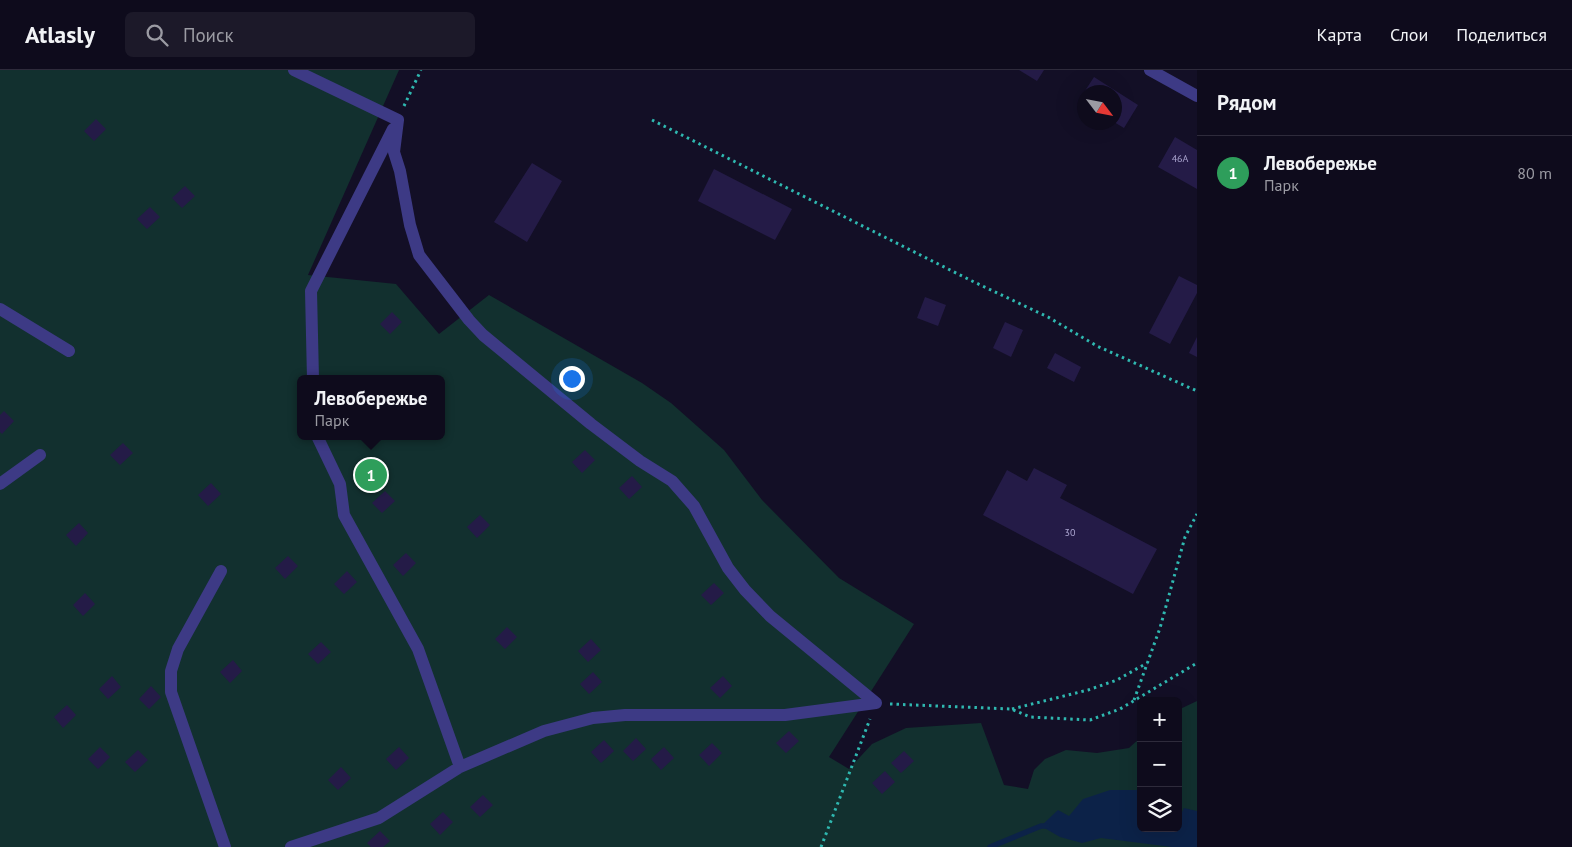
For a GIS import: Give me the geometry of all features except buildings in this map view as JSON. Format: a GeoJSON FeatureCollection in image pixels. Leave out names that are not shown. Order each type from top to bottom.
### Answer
{"type":"FeatureCollection","features":[{"type":"Feature","properties":{"kind":"street"},"geometry":{"type":"LineString","coordinates":[[294,70],[398,120]]}},
{"type":"Feature","properties":{"kind":"street"},"geometry":{"type":"LineString","coordinates":[[1150,70],[1197,96]]}},
{"type":"Feature","properties":{"kind":"street"},"geometry":{"type":"LineString","coordinates":[[314,375],[311,291],[398,120]]}},
{"type":"Feature","properties":{"kind":"street"},"geometry":{"type":"LineString","coordinates":[[398,120],[394,152],[400,172],[410,225],[419,255],[468,320],[483,335],[591,424],[640,461],[672,481],[694,506],[728,568],[745,590],[770,616],[876,703]]}},
{"type":"Feature","properties":{"kind":"street"},"geometry":{"type":"LineString","coordinates":[[0,310],[69,351]]}},
{"type":"Feature","properties":{"kind":"street"},"geometry":{"type":"LineString","coordinates":[[319,440],[340,484],[344,515],[418,649],[460,767]]}},
{"type":"Feature","properties":{"kind":"street"},"geometry":{"type":"LineString","coordinates":[[0,484],[40,455]]}},
{"type":"Feature","properties":{"kind":"street"},"geometry":{"type":"LineString","coordinates":[[221,572],[178,649],[171,671],[171,692],[225,847]]}},
{"type":"Feature","properties":{"kind":"street"},"geometry":{"type":"LineString","coordinates":[[291,847],[379,818],[460,767],[544,732],[593,718],[625,715],[785,715],[876,703]]}},
{"type":"Feature","properties":{"kind":"path"},"geometry":{"type":"LineString","coordinates":[[398,120],[420,70]]}},
{"type":"Feature","properties":{"kind":"path"},"geometry":{"type":"LineString","coordinates":[[652,120],[1048,318],[1098,346],[1197,391]]}},
{"type":"Feature","properties":{"kind":"path"},"geometry":{"type":"LineString","coordinates":[[1134,700],[1160,628],[1185,536],[1197,514]]}},
{"type":"Feature","properties":{"kind":"path"},"geometry":{"type":"LineString","coordinates":[[822,847],[876,703],[1011,709],[1088,690],[1117,680],[1148,662]]}},
{"type":"Feature","properties":{"kind":"path"},"geometry":{"type":"LineString","coordinates":[[1011,709],[1030,717],[1090,720],[1120,709],[1197,663]]}},
{"type":"Feature","properties":{"kind":"green space"},"geometry":{"type":"Polygon","coordinates":[[[0,70],[399,70],[308,275],[396,284],[439,334],[489,295],[642,383],[671,403],[724,450],[762,500],[839,578],[914,624],[829,757],[849,769],[872,744],[906,728],[981,723],[1004,785],[1028,789],[1034,770],[1045,759],[1066,750],[1097,753],[1129,748],[1137,741],[1137,832],[1182,832],[1182,708],[1197,701],[1197,847],[0,847],[0,70]]]}},
{"type":"Feature","properties":{"kind":"water"},"geometry":{"type":"Polygon","coordinates":[[[1110,790],[1137,790],[1137,832],[1182,832],[1182,812],[1184,808],[1197,811],[1197,847],[1172,847],[1101,838],[1082,843],[1060,837],[1041,826],[1058,810],[1069,816],[1083,799],[1110,790]]]}},
{"type":"Feature","properties":{"kind":"waterway"},"geometry":{"type":"LineString","coordinates":[[990,847],[1041,826],[1047,826]]}},
{"type":"Feature","properties":{"kind":"place","name":"Левобережье"},"geometry":{"type":"Point","coordinates":[371,475]}}]}
